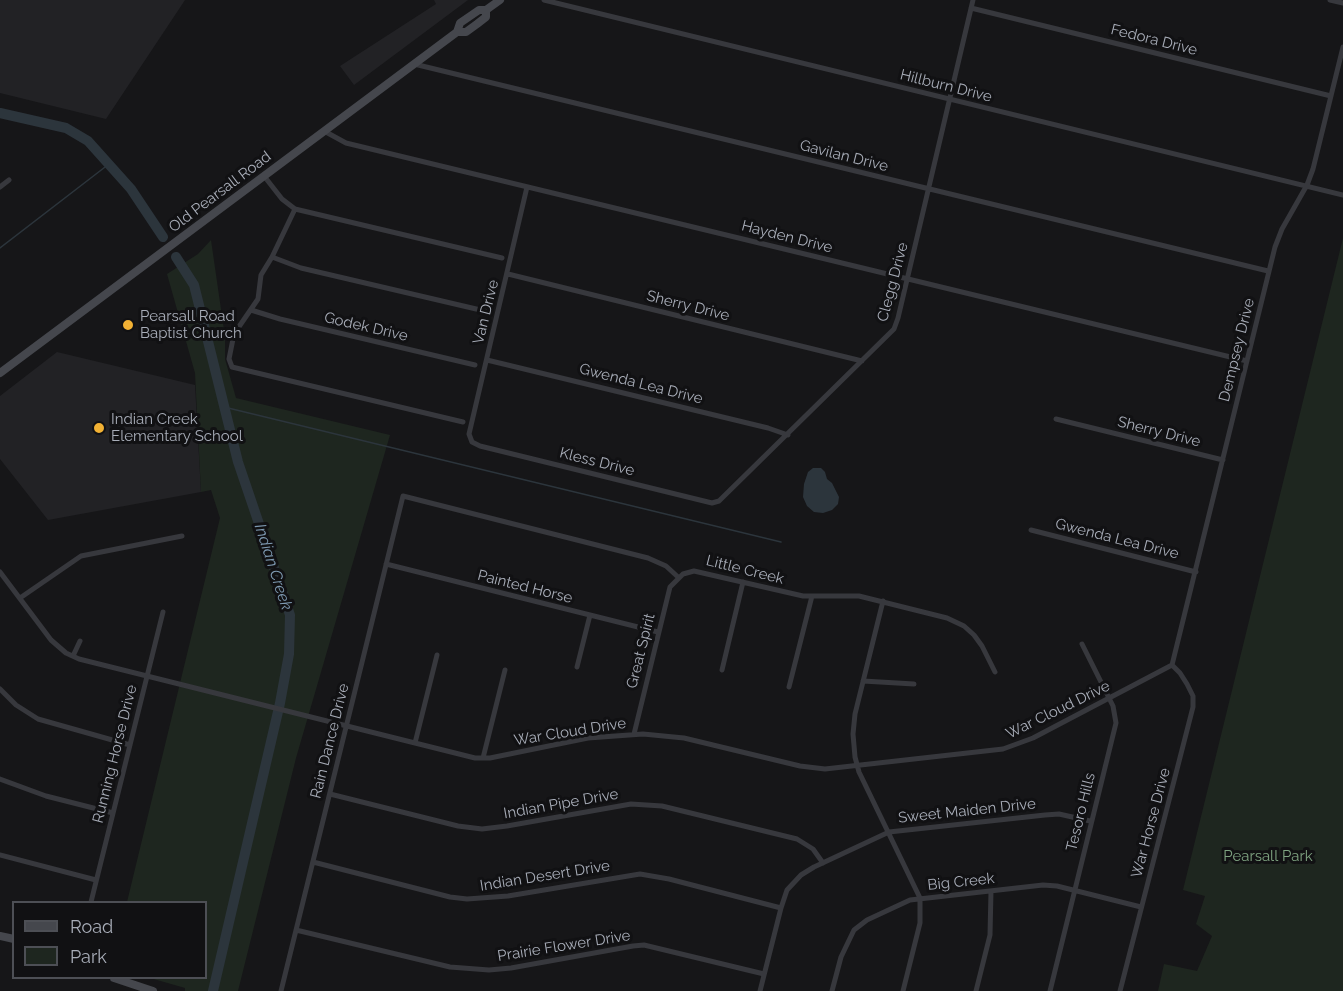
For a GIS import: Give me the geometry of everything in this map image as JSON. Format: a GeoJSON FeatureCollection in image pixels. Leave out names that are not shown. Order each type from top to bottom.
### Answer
{"type":"FeatureCollection","features":[{"type":"Feature","properties":{"kind":"main road","name":"Old Pearsall Road"},"geometry":{"type":"LineString","coordinates":[[0,373],[457,32],[466,32],[486,17],[486,10],[500,0]]}},
{"type":"Feature","properties":{"kind":"main road"},"geometry":{"type":"LineString","coordinates":[[117,979],[153,991]]}},
{"type":"Feature","properties":{"kind":"street","name":"Hillburn Drive"},"geometry":{"type":"LineString","coordinates":[[544,0],[1343,195]]}},
{"type":"Feature","properties":{"kind":"street","name":"Clegg Drive"},"geometry":{"type":"LineString","coordinates":[[717,502],[894,329],[973,0]]}},
{"type":"Feature","properties":{"kind":"street"},"geometry":{"type":"LineString","coordinates":[[1330,0],[1343,3]]}},
{"type":"Feature","properties":{"kind":"street","name":"Fedora Drive"},"geometry":{"type":"LineString","coordinates":[[971,8],[1331,96]]}},
{"type":"Feature","properties":{"kind":"street","name":"Dempsey Drive"},"geometry":{"type":"LineString","coordinates":[[1172,666],[1269,271],[1282,229],[1313,169],[1343,47]]}},
{"type":"Feature","properties":{"kind":"street","name":"Gavilan Drive"},"geometry":{"type":"LineString","coordinates":[[414,64],[1269,271]]}},
{"type":"Feature","properties":{"kind":"street","name":"Hayden Drive"},"geometry":{"type":"LineString","coordinates":[[324,131],[346,143],[1247,361]]}},
{"type":"Feature","properties":{"kind":"street"},"geometry":{"type":"LineString","coordinates":[[264,176],[282,199],[295,209],[502,258]]}},
{"type":"Feature","properties":{"kind":"street"},"geometry":{"type":"LineString","coordinates":[[0,187],[9,180]]}},
{"type":"Feature","properties":{"kind":"street","name":"Van Drive"},"geometry":{"type":"LineString","coordinates":[[472,442],[469,434],[527,187]]}},
{"type":"Feature","properties":{"kind":"street"},"geometry":{"type":"LineString","coordinates":[[295,209],[261,275],[258,299],[234,334],[229,359],[232,367],[464,422]]}},
{"type":"Feature","properties":{"kind":"street"},"geometry":{"type":"LineString","coordinates":[[272,257],[302,267],[489,312]]}},
{"type":"Feature","properties":{"kind":"street","name":"Sherry Drive"},"geometry":{"type":"LineString","coordinates":[[508,274],[862,361]]}},
{"type":"Feature","properties":{"kind":"street","name":"Godek Drive"},"geometry":{"type":"LineString","coordinates":[[251,310],[475,366]]}},
{"type":"Feature","properties":{"kind":"street","name":"Gwenda Lea Drive"},"geometry":{"type":"LineString","coordinates":[[487,360],[768,428],[788,435]]}},
{"type":"Feature","properties":{"kind":"street","name":"Sherry Drive"},"geometry":{"type":"LineString","coordinates":[[1056,419],[1222,460]]}},
{"type":"Feature","properties":{"kind":"street","name":"Kless Drive"},"geometry":{"type":"LineString","coordinates":[[472,442],[480,446],[712,503],[717,502]]}},
{"type":"Feature","properties":{"kind":"street","name":"Rain Dance Drive"},"geometry":{"type":"LineString","coordinates":[[281,991],[403,496],[648,558],[666,566],[678,577]]}},
{"type":"Feature","properties":{"kind":"street","name":"Gwenda Lea Drive"},"geometry":{"type":"LineString","coordinates":[[1031,530],[1196,572]]}},
{"type":"Feature","properties":{"kind":"street"},"geometry":{"type":"LineString","coordinates":[[20,598],[81,556],[182,536]]}},
{"type":"Feature","properties":{"kind":"street","name":"Painted Horse"},"geometry":{"type":"LineString","coordinates":[[386,564],[658,633]]}},
{"type":"Feature","properties":{"kind":"street","name":"Little Creek"},"geometry":{"type":"LineString","coordinates":[[678,577],[688,572],[700,571],[788,593],[812,596],[859,596],[947,618],[964,626],[982,646],[995,672]]}},
{"type":"Feature","properties":{"kind":"street","name":"War Cloud Drive"},"geometry":{"type":"LineString","coordinates":[[0,572],[51,640],[60,649],[74,657],[147,677],[467,756],[483,758],[588,738],[634,734],[684,738],[800,766],[825,769],[996,750],[1017,746],[1172,666]]}},
{"type":"Feature","properties":{"kind":"street","name":"Great Spirit"},"geometry":{"type":"LineString","coordinates":[[634,734],[668,592],[678,577]]}},
{"type":"Feature","properties":{"kind":"street"},"geometry":{"type":"LineString","coordinates":[[722,670],[743,582]]}},
{"type":"Feature","properties":{"kind":"street"},"geometry":{"type":"LineString","coordinates":[[789,687],[812,596]]}},
{"type":"Feature","properties":{"kind":"street"},"geometry":{"type":"LineString","coordinates":[[883,601],[853,723],[853,743],[857,765],[920,898],[920,923],[903,991]]}},
{"type":"Feature","properties":{"kind":"street","name":"Running Horse Drive"},"geometry":{"type":"LineString","coordinates":[[91,901],[163,612]]}},
{"type":"Feature","properties":{"kind":"street"},"geometry":{"type":"LineString","coordinates":[[577,667],[590,615]]}},
{"type":"Feature","properties":{"kind":"street"},"geometry":{"type":"LineString","coordinates":[[74,657],[80,641]]}},
{"type":"Feature","properties":{"kind":"street","name":"Tesoro Hills"},"geometry":{"type":"LineString","coordinates":[[1050,991],[1116,723],[1116,714],[1082,644]]}},
{"type":"Feature","properties":{"kind":"street"},"geometry":{"type":"LineString","coordinates":[[416,743],[437,655]]}},
{"type":"Feature","properties":{"kind":"street","name":"War Horse Drive"},"geometry":{"type":"LineString","coordinates":[[1120,991],[1193,707],[1193,696],[1187,684],[1172,666]]}},
{"type":"Feature","properties":{"kind":"street"},"geometry":{"type":"LineString","coordinates":[[483,758],[505,670]]}},
{"type":"Feature","properties":{"kind":"street"},"geometry":{"type":"LineString","coordinates":[[863,681],[914,684]]}},
{"type":"Feature","properties":{"kind":"street"},"geometry":{"type":"LineString","coordinates":[[0,689],[16,705],[38,719],[130,746]]}},
{"type":"Feature","properties":{"kind":"street"},"geometry":{"type":"LineString","coordinates":[[0,779],[46,796],[113,813]]}},
{"type":"Feature","properties":{"kind":"street","name":"Indian Pipe Drive"},"geometry":{"type":"LineString","coordinates":[[330,794],[458,826],[482,829],[632,804],[662,806],[796,839],[813,849],[823,863]]}},
{"type":"Feature","properties":{"kind":"street","name":"Sweet Maiden Drive"},"geometry":{"type":"LineString","coordinates":[[760,991],[787,890],[796,880],[823,863],[889,832],[1059,814],[1090,822]]}},
{"type":"Feature","properties":{"kind":"street"},"geometry":{"type":"LineString","coordinates":[[0,855],[23,863],[96,880]]}},
{"type":"Feature","properties":{"kind":"street","name":"Indian Desert Drive"},"geometry":{"type":"LineString","coordinates":[[313,862],[450,897],[467,899],[508,896],[639,874],[669,879],[781,908]]}},
{"type":"Feature","properties":{"kind":"street","name":"Big Creek"},"geometry":{"type":"LineString","coordinates":[[832,991],[841,957],[854,930],[867,920],[892,907],[920,898],[1043,885],[1074,890],[1141,907]]}},
{"type":"Feature","properties":{"kind":"street"},"geometry":{"type":"LineString","coordinates":[[976,991],[990,935],[991,891]]}},
{"type":"Feature","properties":{"kind":"street","name":"Prairie Flower Drive"},"geometry":{"type":"LineString","coordinates":[[296,930],[450,967],[489,970],[511,968],[639,945],[764,974]]}},
{"type":"Feature","properties":{"kind":"shaded area"},"geometry":{"type":"Polygon","coordinates":[[[0,0],[185,0],[106,119],[0,93],[0,0]]]}},
{"type":"Feature","properties":{"kind":"shaded area"},"geometry":{"type":"Polygon","coordinates":[[[434,0],[468,0],[354,85],[340,66],[436,4],[434,0]]]}},
{"type":"Feature","properties":{"kind":"shaded area","name":"Indian Creek Elementary School"},"geometry":{"type":"Polygon","coordinates":[[[57,352],[195,385],[201,492],[48,520],[0,459],[0,396],[57,352]]]}},
{"type":"Feature","properties":{"kind":"shaded area"},"geometry":{"type":"Polygon","coordinates":[[[813,468],[821,468],[825,472],[839,497],[838,504],[832,510],[823,513],[814,512],[807,506],[803,497],[808,472],[813,468]]]}},
{"type":"Feature","properties":{"kind":"green space","name":"Pearsall Park"},"geometry":{"type":"Polygon","coordinates":[[[1343,238],[1343,991],[1158,991],[1164,964],[1197,971],[1212,936],[1196,924],[1205,896],[1183,890],[1343,238]]]}},
{"type":"Feature","properties":{"kind":"green space"},"geometry":{"type":"Polygon","coordinates":[[[211,240],[225,337],[225,359],[236,398],[390,435],[296,758],[238,991],[185,991],[185,988],[154,979],[207,979],[207,901],[127,901],[220,518],[211,490],[201,492],[195,373],[167,274],[198,254],[211,240]]]}},
{"type":"Feature","properties":{"kind":"waterway","name":"Indian Creek"},"geometry":{"type":"LineString","coordinates":[[0,113],[66,128],[88,141],[131,189],[163,237]]}},
{"type":"Feature","properties":{"kind":"waterway"},"geometry":{"type":"LineString","coordinates":[[0,248],[109,164]]}},
{"type":"Feature","properties":{"kind":"waterway","name":"Indian Creek"},"geometry":{"type":"LineString","coordinates":[[176,257],[194,285],[238,462],[290,615],[289,654],[280,703],[213,991]]}},
{"type":"Feature","properties":{"kind":"waterway"},"geometry":{"type":"LineString","coordinates":[[224,407],[781,542]]}},
{"type":"Feature","properties":{"kind":"place","name":"Pearsall Road Baptist Church"},"geometry":{"type":"Point","coordinates":[128,325]}},
{"type":"Feature","properties":{"kind":"place","name":"Indian Creek Elementary School"},"geometry":{"type":"Point","coordinates":[99,428]}}]}
